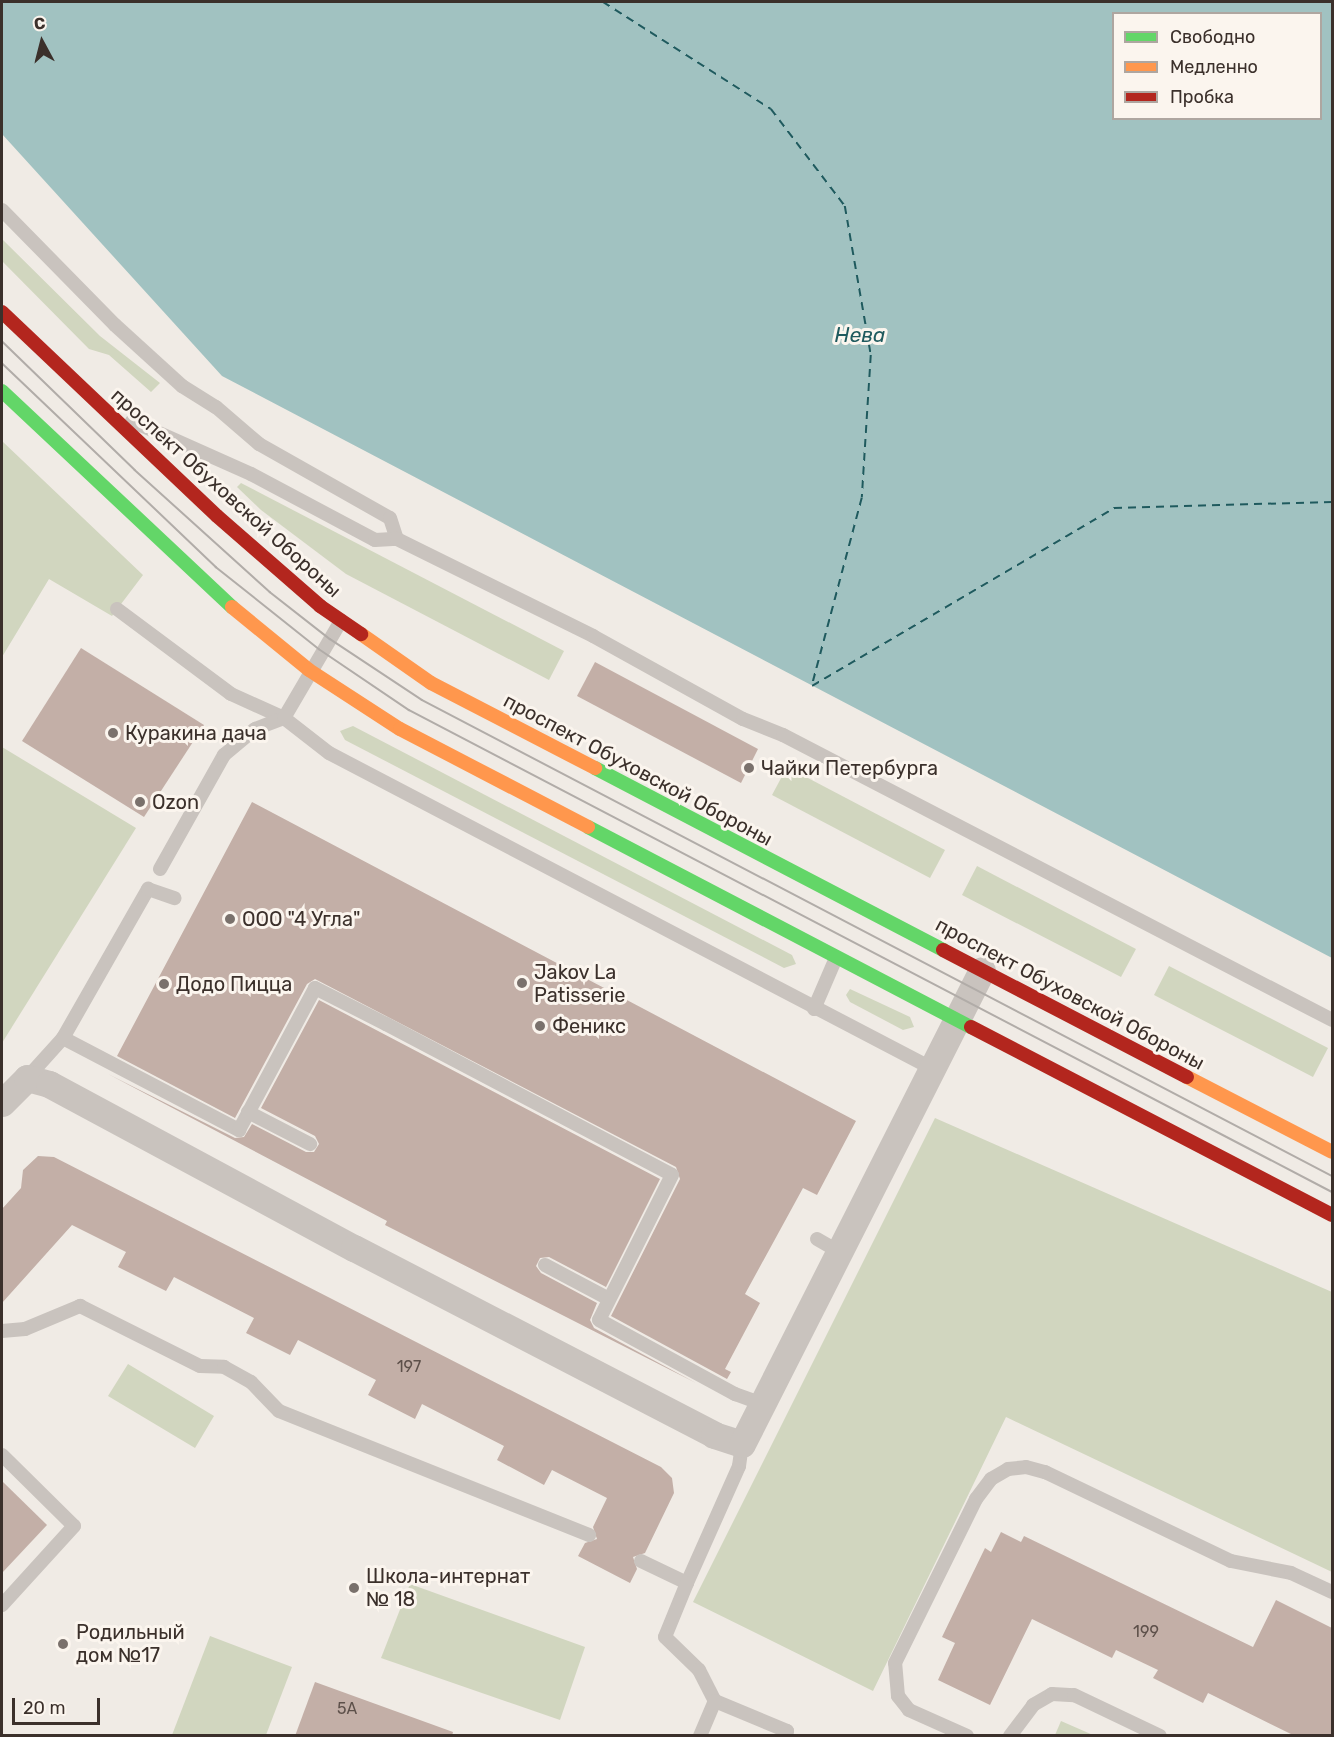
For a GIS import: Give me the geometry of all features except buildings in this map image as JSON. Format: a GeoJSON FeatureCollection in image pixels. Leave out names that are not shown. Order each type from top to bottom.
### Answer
{"type":"FeatureCollection","features":[{"type":"Feature","properties":{"kind":"main road","name":"проспект Обуховской Обороны"},"geometry":{"type":"LineString","coordinates":[[2,312],[217,516],[341,621],[431,682],[1332,1152]]}},
{"type":"Feature","properties":{"kind":"main road"},"geometry":{"type":"LineString","coordinates":[[2,391],[237,611],[309,670],[400,729],[1332,1215]]}},
{"type":"Feature","properties":{"kind":"street"},"geometry":{"type":"LineString","coordinates":[[2,1103],[27,1078],[50,1084],[354,1248],[714,1435],[742,1444],[762,1404],[828,1245],[931,1068],[982,970]]}},
{"type":"Feature","properties":{"kind":"lane"},"geometry":{"type":"LineString","coordinates":[[2,210],[115,325],[182,386],[216,407],[259,444],[390,518],[397,539]]}},
{"type":"Feature","properties":{"kind":"lane"},"geometry":{"type":"LineString","coordinates":[[104,410],[251,474],[375,540],[397,539],[593,636],[743,719],[783,735],[1332,1020]]}},
{"type":"Feature","properties":{"kind":"lane"},"geometry":{"type":"LineString","coordinates":[[117,609],[231,694],[284,718],[329,753],[814,1009],[931,1068]]}},
{"type":"Feature","properties":{"kind":"lane"},"geometry":{"type":"LineString","coordinates":[[160,869],[224,755],[255,729],[284,718],[309,670],[341,621]]}},
{"type":"Feature","properties":{"kind":"lane"},"geometry":{"type":"LineString","coordinates":[[27,1078],[63,1038],[148,890],[174,898]]}},
{"type":"Feature","properties":{"kind":"lane"},"geometry":{"type":"LineString","coordinates":[[814,1009],[836,958]]}},
{"type":"Feature","properties":{"kind":"lane"},"geometry":{"type":"LineString","coordinates":[[63,1038],[239,1130],[315,988],[386,1024],[672,1175],[599,1320],[735,1394],[762,1404]]}},
{"type":"Feature","properties":{"kind":"lane"},"geometry":{"type":"LineString","coordinates":[[248,1112],[310,1144]]}},
{"type":"Feature","properties":{"kind":"lane"},"geometry":{"type":"LineString","coordinates":[[545,1265],[609,1299]]}},
{"type":"Feature","properties":{"kind":"lane"},"geometry":{"type":"LineString","coordinates":[[2,1331],[25,1329],[80,1306],[200,1366],[224,1367],[251,1382],[279,1411],[589,1535]]}},
{"type":"Feature","properties":{"kind":"lane"},"geometry":{"type":"LineString","coordinates":[[742,1444],[739,1466],[665,1637],[699,1670],[715,1701],[787,1731],[785,1736]]}},
{"type":"Feature","properties":{"kind":"lane"},"geometry":{"type":"LineString","coordinates":[[2,1455],[74,1526],[2,1605]]}},
{"type":"Feature","properties":{"kind":"lane"},"geometry":{"type":"LineString","coordinates":[[967,1736],[909,1710],[896,1688],[895,1664],[976,1499],[991,1479],[1008,1468],[1026,1467],[1045,1472],[1231,1561],[1291,1573],[1332,1592]]}},
{"type":"Feature","properties":{"kind":"lane"},"geometry":{"type":"LineString","coordinates":[[641,1560],[687,1583]]}},
{"type":"Feature","properties":{"kind":"lane"},"geometry":{"type":"LineString","coordinates":[[1010,1736],[1033,1705],[1052,1694],[1074,1695],[1160,1736]]}},
{"type":"Feature","properties":{"kind":"lane"},"geometry":{"type":"LineString","coordinates":[[700,1736],[715,1701]]}},
{"type":"Feature","properties":{"kind":"green space"},"geometry":{"type":"Polygon","coordinates":[[[2,239],[100,336],[160,383],[151,392],[109,355],[89,349],[2,261],[2,239]]]}},
{"type":"Feature","properties":{"kind":"green space"},"geometry":{"type":"Polygon","coordinates":[[[2,441],[143,575],[112,616],[49,579],[2,657],[2,441]]]}},
{"type":"Feature","properties":{"kind":"green space"},"geometry":{"type":"Polygon","coordinates":[[[241,483],[564,651],[549,680],[346,574],[261,510],[237,487],[241,483]]]}},
{"type":"Feature","properties":{"kind":"green space"},"geometry":{"type":"Polygon","coordinates":[[[353,726],[792,955],[796,964],[784,968],[345,740],[340,731],[353,726]]]}},
{"type":"Feature","properties":{"kind":"green space"},"geometry":{"type":"Polygon","coordinates":[[[2,747],[136,828],[2,1043],[2,747]]]}},
{"type":"Feature","properties":{"kind":"green space"},"geometry":{"type":"Polygon","coordinates":[[[787,767],[945,850],[930,878],[772,795],[787,767]]]}},
{"type":"Feature","properties":{"kind":"green space"},"geometry":{"type":"Polygon","coordinates":[[[977,866],[1136,949],[1121,977],[962,895],[977,866]]]}},
{"type":"Feature","properties":{"kind":"green space"},"geometry":{"type":"Polygon","coordinates":[[[1169,966],[1328,1048],[1313,1077],[1154,995],[1169,966]]]}},
{"type":"Feature","properties":{"kind":"green space"},"geometry":{"type":"Polygon","coordinates":[[[850,989],[910,1017],[914,1027],[903,1030],[850,1002],[846,995],[850,989]]]}},
{"type":"Feature","properties":{"kind":"green space"},"geometry":{"type":"Polygon","coordinates":[[[935,1118],[1332,1292],[1332,1572],[1006,1417],[873,1691],[693,1602],[935,1118]]]}},
{"type":"Feature","properties":{"kind":"green space"},"geometry":{"type":"Polygon","coordinates":[[[128,1364],[214,1416],[195,1448],[108,1396],[128,1364]]]}},
{"type":"Feature","properties":{"kind":"green space"},"geometry":{"type":"Polygon","coordinates":[[[410,1584],[585,1647],[560,1720],[381,1658],[410,1584]]]}},
{"type":"Feature","properties":{"kind":"green space"},"geometry":{"type":"Polygon","coordinates":[[[210,1636],[292,1667],[266,1735],[172,1735],[210,1636]]]}},
{"type":"Feature","properties":{"kind":"green space"},"geometry":{"type":"Polygon","coordinates":[[[1061,1721],[1093,1735],[1055,1735],[1061,1721]]]}},
{"type":"Feature","properties":{"kind":"water","name":"Нева"},"geometry":{"type":"Polygon","coordinates":[[[2,2],[1332,2],[1332,958],[222,376],[2,134],[2,2]]]}},
{"type":"Feature","properties":{"kind":"ferry route"},"geometry":{"type":"LineString","coordinates":[[603,2],[771,109],[845,206],[871,355],[862,498],[812,686]]}},
{"type":"Feature","properties":{"kind":"ferry route"},"geometry":{"type":"LineString","coordinates":[[812,686],[1114,508],[1332,502]]}},
{"type":"Feature","properties":{"kind":"tram line"},"geometry":{"type":"LineString","coordinates":[[2,341],[135,470],[270,592],[330,639],[422,700],[1332,1176]]}},
{"type":"Feature","properties":{"kind":"tram line"},"geometry":{"type":"LineString","coordinates":[[2,363],[216,567],[319,649],[409,710],[1332,1192]]}},
{"type":"Feature","properties":{"kind":"traffic: fast"},"geometry":{"type":"LineString","coordinates":[[2,391],[232,607]]}},
{"type":"Feature","properties":{"kind":"traffic: fast"},"geometry":{"type":"LineString","coordinates":[[595,768],[943,950]]}},
{"type":"Feature","properties":{"kind":"traffic: fast"},"geometry":{"type":"LineString","coordinates":[[588,827],[971,1027]]}},
{"type":"Feature","properties":{"kind":"traffic: slow"},"geometry":{"type":"LineString","coordinates":[[232,607],[309,670],[400,729],[588,827]]}},
{"type":"Feature","properties":{"kind":"traffic: slow"},"geometry":{"type":"LineString","coordinates":[[361,634],[431,683],[595,768]]}},
{"type":"Feature","properties":{"kind":"traffic: slow"},"geometry":{"type":"LineString","coordinates":[[1187,1077],[1332,1152]]}},
{"type":"Feature","properties":{"kind":"traffic: jam"},"geometry":{"type":"LineString","coordinates":[[2,312],[217,516],[320,606],[361,634]]}},
{"type":"Feature","properties":{"kind":"traffic: jam"},"geometry":{"type":"LineString","coordinates":[[943,950],[1187,1077]]}},
{"type":"Feature","properties":{"kind":"traffic: jam"},"geometry":{"type":"LineString","coordinates":[[971,1027],[1332,1215]]}},
{"type":"Feature","properties":{"kind":"place","name":"Куракина дача"},"geometry":{"type":"Point","coordinates":[113,733]}},
{"type":"Feature","properties":{"kind":"place","name":"Чайки Петербурга"},"geometry":{"type":"Point","coordinates":[749,768]}},
{"type":"Feature","properties":{"kind":"place","name":"Ozon"},"geometry":{"type":"Point","coordinates":[140,802]}},
{"type":"Feature","properties":{"kind":"place","name":"ООО \"4 Угла\""},"geometry":{"type":"Point","coordinates":[230,919]}},
{"type":"Feature","properties":{"kind":"place","name":"Jakov La Patisserie"},"geometry":{"type":"Point","coordinates":[522,983]}},
{"type":"Feature","properties":{"kind":"place","name":"Додо Пицца"},"geometry":{"type":"Point","coordinates":[164,984]}},
{"type":"Feature","properties":{"kind":"place","name":"Феникс"},"geometry":{"type":"Point","coordinates":[540,1026]}},
{"type":"Feature","properties":{"kind":"place","name":"Школа-интернат № 18"},"geometry":{"type":"Point","coordinates":[354,1588]}},
{"type":"Feature","properties":{"kind":"place","name":"Родильный дом №17"},"geometry":{"type":"Point","coordinates":[63,1644]}}]}
